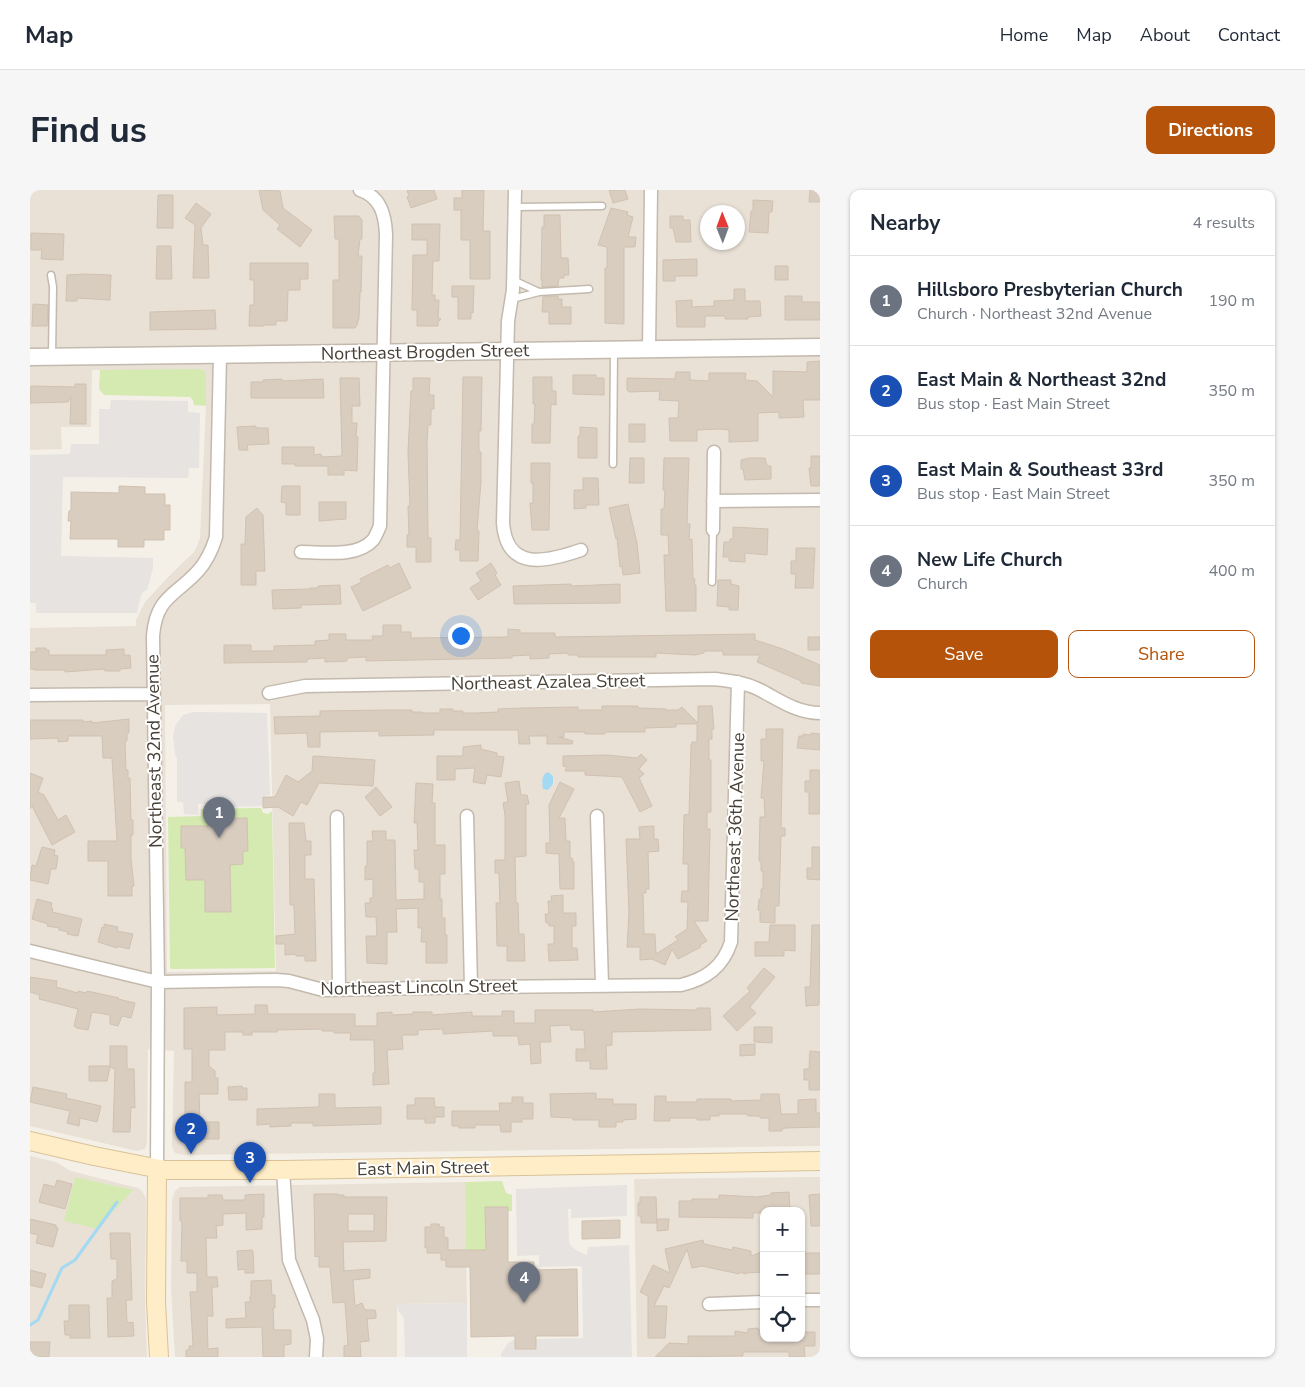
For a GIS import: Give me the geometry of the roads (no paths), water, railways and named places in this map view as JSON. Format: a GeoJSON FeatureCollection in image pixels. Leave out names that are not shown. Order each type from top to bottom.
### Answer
{"type":"FeatureCollection","features":[{"type":"Feature","properties":{"kind":"main road","name":"East Main Street"},"geometry":{"type":"LineString","coordinates":[[30,1141],[157,1169],[283,1170],[820,1161]]}},
{"type":"Feature","properties":{"kind":"main road"},"geometry":{"type":"LineString","coordinates":[[157,1169],[156,1302],[159,1357]]}},
{"type":"Feature","properties":{"kind":"street"},"geometry":{"type":"LineString","coordinates":[[301,552],[348,552],[360,549],[373,540],[380,526],[385,215],[379,203],[368,192],[360,190]]}},
{"type":"Feature","properties":{"kind":"street"},"geometry":{"type":"LineString","coordinates":[[515,190],[513,280],[508,320],[507,351],[504,536],[511,550],[521,557],[531,560],[552,560],[581,550]]}},
{"type":"Feature","properties":{"kind":"street"},"geometry":{"type":"LineString","coordinates":[[649,349],[651,190]]}},
{"type":"Feature","properties":{"kind":"street","name":"Northeast Brogden Street"},"geometry":{"type":"LineString","coordinates":[[30,357],[820,347]]}},
{"type":"Feature","properties":{"kind":"street","name":"Northeast 32nd Avenue"},"geometry":{"type":"LineString","coordinates":[[157,1169],[158,982],[153,694],[154,623],[157,613],[166,599],[197,572],[206,561],[216,537],[220,355]]}},
{"type":"Feature","properties":{"kind":"street"},"geometry":{"type":"LineString","coordinates":[[713,530],[714,452]]}},
{"type":"Feature","properties":{"kind":"street"},"geometry":{"type":"LineString","coordinates":[[713,501],[820,500]]}},
{"type":"Feature","properties":{"kind":"street","name":"Northeast Azalea Street"},"geometry":{"type":"LineString","coordinates":[[269,694],[305,686],[715,679],[738,682],[757,688],[773,698],[802,710],[820,713]]}},
{"type":"Feature","properties":{"kind":"street","name":"Northeast 36th Avenue"},"geometry":{"type":"LineString","coordinates":[[717,967],[727,954],[731,942],[738,682]]}},
{"type":"Feature","properties":{"kind":"street"},"geometry":{"type":"LineString","coordinates":[[30,695],[153,694]]}},
{"type":"Feature","properties":{"kind":"street"},"geometry":{"type":"LineString","coordinates":[[467,816],[471,987]]}},
{"type":"Feature","properties":{"kind":"street"},"geometry":{"type":"LineString","coordinates":[[597,816],[602,985]]}},
{"type":"Feature","properties":{"kind":"street"},"geometry":{"type":"LineString","coordinates":[[337,817],[339,990]]}},
{"type":"Feature","properties":{"kind":"street","name":"Northeast Lincoln Street"},"geometry":{"type":"LineString","coordinates":[[30,951],[158,982],[276,980],[289,981],[322,990],[682,985],[699,980],[717,967]]}},
{"type":"Feature","properties":{"kind":"street"},"geometry":{"type":"LineString","coordinates":[[283,1170],[289,1260],[313,1320],[317,1339],[316,1357]]}},
{"type":"Feature","properties":{"kind":"street"},"geometry":{"type":"LineString","coordinates":[[805,1300],[820,1300]]}},
{"type":"Feature","properties":{"kind":"street"},"geometry":{"type":"LineString","coordinates":[[709,1304],[760,1302]]}},
{"type":"Feature","properties":{"kind":"lane"},"geometry":{"type":"LineString","coordinates":[[515,207],[602,206]]}},
{"type":"Feature","properties":{"kind":"lane"},"geometry":{"type":"LineString","coordinates":[[51,275],[53,288],[52,357]]}},
{"type":"Feature","properties":{"kind":"lane"},"geometry":{"type":"LineString","coordinates":[[513,280],[539,292]]}},
{"type":"Feature","properties":{"kind":"lane"},"geometry":{"type":"LineString","coordinates":[[512,300],[539,292],[589,289]]}},
{"type":"Feature","properties":{"kind":"lane"},"geometry":{"type":"LineString","coordinates":[[613,464],[614,350]]}},
{"type":"Feature","properties":{"kind":"lane"},"geometry":{"type":"LineString","coordinates":[[712,582],[713,530]]}},
{"type":"Feature","properties":{"kind":"water"},"geometry":{"type":"Polygon","coordinates":[[[548,772],[553,776],[553,784],[548,790],[543,789],[542,781],[544,775],[548,772]]]}},
{"type":"Feature","properties":{"kind":"waterway"},"geometry":{"type":"LineString","coordinates":[[30,1325],[38,1320],[62,1268],[75,1260],[117,1202]]}},
{"type":"Feature","properties":{"kind":"place","name":"Hillsboro Presbyterian Church"},"geometry":{"type":"Point","coordinates":[219,838]}},
{"type":"Feature","properties":{"kind":"place","name":"East Main & Northeast 32nd"},"geometry":{"type":"Point","coordinates":[191,1154]}},
{"type":"Feature","properties":{"kind":"place","name":"East Main & Southeast 33rd"},"geometry":{"type":"Point","coordinates":[250,1183]}},
{"type":"Feature","properties":{"kind":"place","name":"New Life Church"},"geometry":{"type":"Point","coordinates":[524,1303]}}]}
